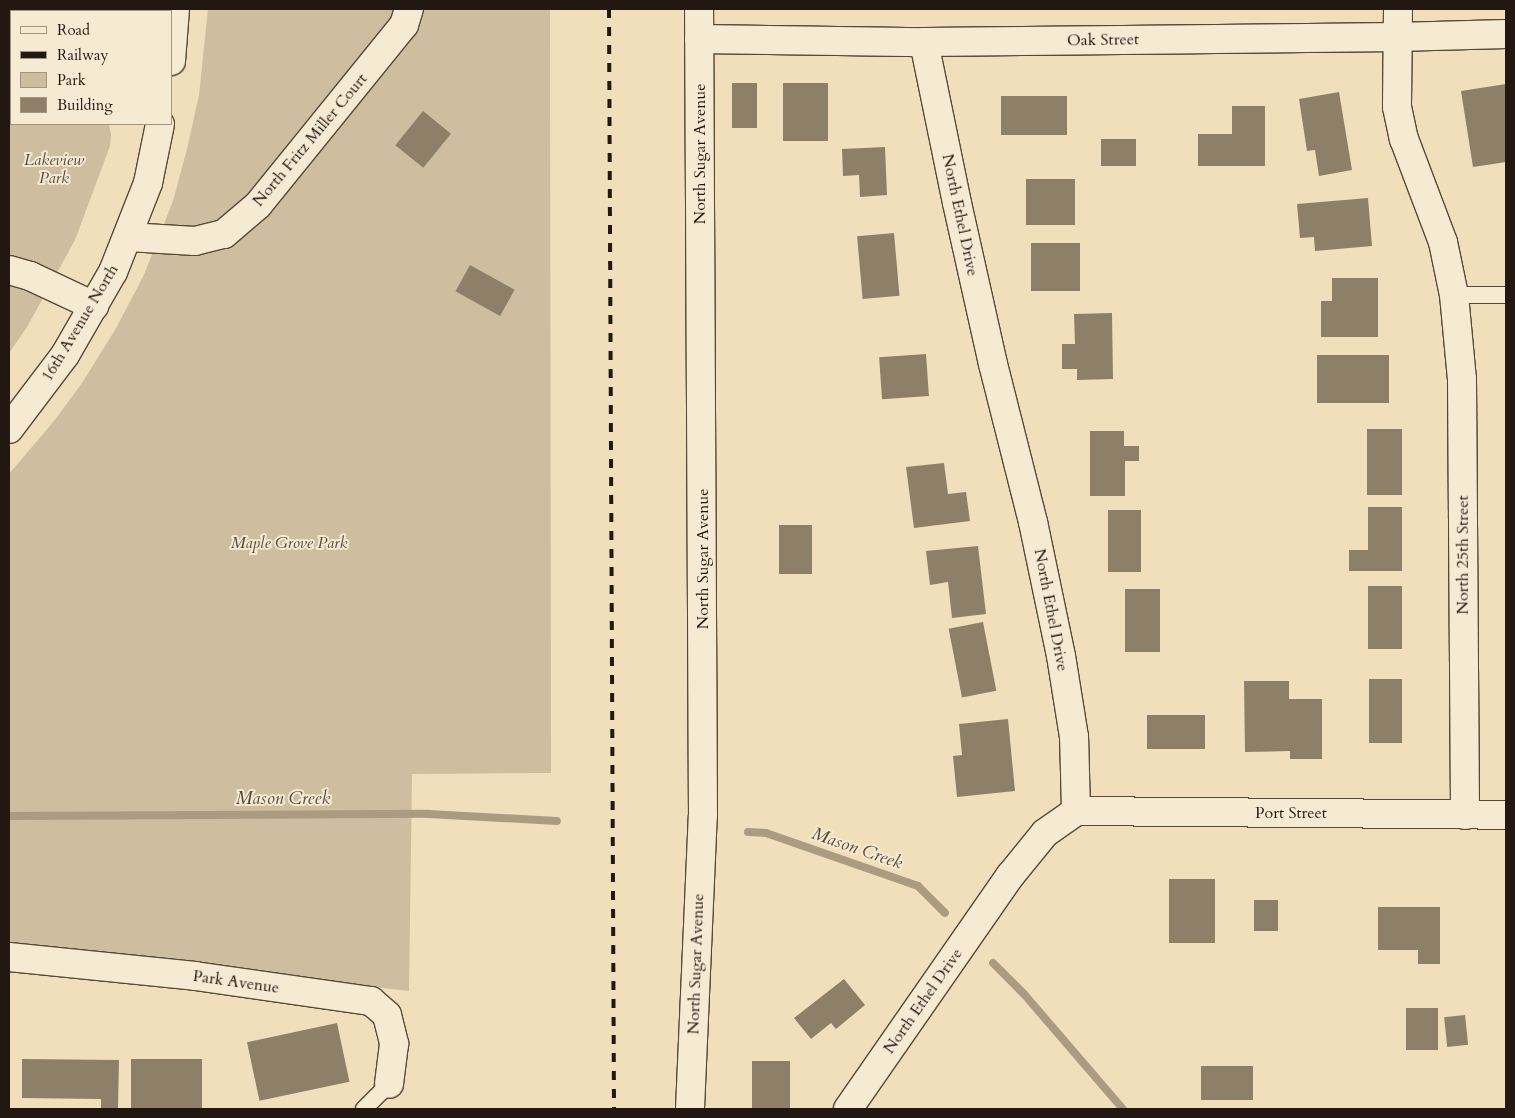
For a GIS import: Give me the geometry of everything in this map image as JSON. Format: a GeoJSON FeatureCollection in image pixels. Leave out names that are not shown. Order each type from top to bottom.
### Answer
{"type":"FeatureCollection","features":[{"type":"Feature","properties":{"kind":"street"},"geometry":{"type":"LineString","coordinates":[[172,48],[175,9]]}},
{"type":"Feature","properties":{"kind":"street","name":"North Fritz Miller Court"},"geometry":{"type":"LineString","coordinates":[[128,236],[195,241],[224,234],[258,205],[404,25],[409,9]]}},
{"type":"Feature","properties":{"kind":"street","name":"North Sugar Avenue"},"geometry":{"type":"LineString","coordinates":[[690,1109],[703,806],[699,9]]}},
{"type":"Feature","properties":{"kind":"street","name":"North 25th Street"},"geometry":{"type":"LineString","coordinates":[[1398,9],[1398,107],[1404,139],[1443,242],[1454,295],[1462,379],[1465,815]]}},
{"type":"Feature","properties":{"kind":"street","name":"Oak Street"},"geometry":{"type":"LineString","coordinates":[[699,39],[924,42],[1398,37],[1506,34]]}},
{"type":"Feature","properties":{"kind":"street","name":"North Ethel Drive"},"geometry":{"type":"LineString","coordinates":[[848,1109],[1010,876],[1045,833],[1076,811],[1074,737],[1061,656],[1033,522],[957,203],[924,42]]}},
{"type":"Feature","properties":{"kind":"street","name":"16th Avenue North"},"geometry":{"type":"LineString","coordinates":[[9,429],[21,416],[65,355],[113,272],[148,183],[160,125]]}},
{"type":"Feature","properties":{"kind":"street"},"geometry":{"type":"LineString","coordinates":[[9,270],[30,276],[94,306]]}},
{"type":"Feature","properties":{"kind":"street","name":"Port Street"},"geometry":{"type":"LineString","coordinates":[[1076,811],[1506,815]]}},
{"type":"Feature","properties":{"kind":"street","name":"Park Avenue"},"geometry":{"type":"LineString","coordinates":[[9,957],[195,976],[371,1001],[387,1014],[394,1044],[389,1084]]}},
{"type":"Feature","properties":{"kind":"lane"},"geometry":{"type":"LineString","coordinates":[[1454,295],[1506,295]]}},
{"type":"Feature","properties":{"kind":"lane"},"geometry":{"type":"LineString","coordinates":[[364,1109],[389,1084]]}},
{"type":"Feature","properties":{"kind":"green space","name":"Lakeview Park"},"geometry":{"type":"Polygon","coordinates":[[[9,9],[120,9],[10,10],[10,125],[109,125],[111,135],[110,146],[75,240],[27,327],[9,353],[9,9]]]}},
{"type":"Feature","properties":{"kind":"green space","name":"Maple Grove Park"},"geometry":{"type":"Polygon","coordinates":[[[208,9],[550,9],[551,773],[412,774],[409,991],[9,945],[9,474],[54,421],[82,383],[115,330],[143,277],[173,201],[187,149],[199,95],[208,9]]]}},
{"type":"Feature","properties":{"kind":"building"},"geometry":{"type":"Polygon","coordinates":[[[732,83],[757,83],[757,128],[732,128],[732,83]]]}},
{"type":"Feature","properties":{"kind":"building"},"geometry":{"type":"Polygon","coordinates":[[[783,83],[828,83],[828,141],[783,141],[783,83]]]}},
{"type":"Feature","properties":{"kind":"building"},"geometry":{"type":"Polygon","coordinates":[[[1506,84],[1506,162],[1473,167],[1461,91],[1506,84]]]}},
{"type":"Feature","properties":{"kind":"building"},"geometry":{"type":"Polygon","coordinates":[[[1339,92],[1352,170],[1319,176],[1315,150],[1307,151],[1299,99],[1339,92]]]}},
{"type":"Feature","properties":{"kind":"building"},"geometry":{"type":"Polygon","coordinates":[[[1001,96],[1067,96],[1067,135],[1001,135],[1001,96]]]}},
{"type":"Feature","properties":{"kind":"building"},"geometry":{"type":"Polygon","coordinates":[[[1232,106],[1265,106],[1265,166],[1198,166],[1198,134],[1232,134],[1232,106]]]}},
{"type":"Feature","properties":{"kind":"building"},"geometry":{"type":"Polygon","coordinates":[[[423,111],[451,134],[423,168],[395,145],[423,111]]]}},
{"type":"Feature","properties":{"kind":"building"},"geometry":{"type":"Polygon","coordinates":[[[1101,139],[1136,139],[1136,166],[1101,166],[1101,139]]]}},
{"type":"Feature","properties":{"kind":"building"},"geometry":{"type":"Polygon","coordinates":[[[885,147],[887,195],[860,197],[859,175],[843,176],[842,149],[885,147]]]}},
{"type":"Feature","properties":{"kind":"building"},"geometry":{"type":"Polygon","coordinates":[[[1026,179],[1075,179],[1075,225],[1026,225],[1026,179]]]}},
{"type":"Feature","properties":{"kind":"building"},"geometry":{"type":"Polygon","coordinates":[[[1368,198],[1372,246],[1315,251],[1314,237],[1300,238],[1297,204],[1368,198]]]}},
{"type":"Feature","properties":{"kind":"building"},"geometry":{"type":"Polygon","coordinates":[[[894,233],[899,296],[863,299],[857,236],[894,233]]]}},
{"type":"Feature","properties":{"kind":"building"},"geometry":{"type":"Polygon","coordinates":[[[1031,243],[1080,243],[1080,291],[1031,291],[1031,243]]]}},
{"type":"Feature","properties":{"kind":"building"},"geometry":{"type":"Polygon","coordinates":[[[470,265],[515,290],[500,316],[455,291],[470,265]]]}},
{"type":"Feature","properties":{"kind":"building"},"geometry":{"type":"Polygon","coordinates":[[[1332,278],[1378,278],[1378,337],[1321,337],[1321,301],[1332,301],[1332,278]]]}},
{"type":"Feature","properties":{"kind":"building"},"geometry":{"type":"Polygon","coordinates":[[[1112,313],[1113,379],[1077,380],[1077,369],[1062,369],[1062,344],[1075,344],[1074,314],[1112,313]]]}},
{"type":"Feature","properties":{"kind":"building"},"geometry":{"type":"Polygon","coordinates":[[[926,354],[929,396],[882,399],[879,357],[926,354]]]}},
{"type":"Feature","properties":{"kind":"building"},"geometry":{"type":"Polygon","coordinates":[[[1317,355],[1389,355],[1389,403],[1317,403],[1317,355]]]}},
{"type":"Feature","properties":{"kind":"building"},"geometry":{"type":"Polygon","coordinates":[[[1367,429],[1402,429],[1402,495],[1367,495],[1367,429]]]}},
{"type":"Feature","properties":{"kind":"building"},"geometry":{"type":"Polygon","coordinates":[[[1090,431],[1124,431],[1124,446],[1139,446],[1139,461],[1125,461],[1125,496],[1090,496],[1090,431]]]}},
{"type":"Feature","properties":{"kind":"building"},"geometry":{"type":"Polygon","coordinates":[[[944,463],[948,494],[966,492],[970,521],[914,528],[906,467],[944,463]]]}},
{"type":"Feature","properties":{"kind":"building"},"geometry":{"type":"Polygon","coordinates":[[[1368,507],[1402,507],[1402,571],[1349,571],[1349,550],[1368,550],[1368,507]]]}},
{"type":"Feature","properties":{"kind":"building"},"geometry":{"type":"Polygon","coordinates":[[[1108,510],[1141,510],[1141,572],[1108,572],[1108,510]]]}},
{"type":"Feature","properties":{"kind":"building"},"geometry":{"type":"Polygon","coordinates":[[[779,525],[812,525],[812,574],[779,574],[779,525]]]}},
{"type":"Feature","properties":{"kind":"building"},"geometry":{"type":"Polygon","coordinates":[[[978,546],[986,614],[952,618],[948,582],[930,585],[926,551],[978,546]]]}},
{"type":"Feature","properties":{"kind":"building"},"geometry":{"type":"Polygon","coordinates":[[[1368,586],[1402,586],[1402,649],[1368,649],[1368,586]]]}},
{"type":"Feature","properties":{"kind":"building"},"geometry":{"type":"Polygon","coordinates":[[[1125,589],[1160,589],[1160,652],[1125,652],[1125,589]]]}},
{"type":"Feature","properties":{"kind":"building"},"geometry":{"type":"Polygon","coordinates":[[[983,622],[996,691],[962,697],[949,629],[983,622]]]}},
{"type":"Feature","properties":{"kind":"building"},"geometry":{"type":"Polygon","coordinates":[[[1369,679],[1402,679],[1402,743],[1369,743],[1369,679]]]}},
{"type":"Feature","properties":{"kind":"building"},"geometry":{"type":"Polygon","coordinates":[[[1244,681],[1289,681],[1289,699],[1322,699],[1322,759],[1290,759],[1290,751],[1245,752],[1244,681]]]}},
{"type":"Feature","properties":{"kind":"building"},"geometry":{"type":"Polygon","coordinates":[[[1147,715],[1205,715],[1205,749],[1147,749],[1147,715]]]}},
{"type":"Feature","properties":{"kind":"building"},"geometry":{"type":"Polygon","coordinates":[[[1008,719],[1015,791],[957,797],[953,756],[962,755],[959,724],[1008,719]]]}},
{"type":"Feature","properties":{"kind":"building"},"geometry":{"type":"Polygon","coordinates":[[[1169,879],[1215,879],[1215,943],[1169,943],[1169,879]]]}},
{"type":"Feature","properties":{"kind":"building"},"geometry":{"type":"Polygon","coordinates":[[[1254,900],[1278,900],[1278,931],[1254,931],[1254,900]]]}},
{"type":"Feature","properties":{"kind":"building"},"geometry":{"type":"Polygon","coordinates":[[[1378,907],[1440,907],[1440,964],[1418,964],[1418,950],[1378,950],[1378,907]]]}},
{"type":"Feature","properties":{"kind":"building"},"geometry":{"type":"Polygon","coordinates":[[[844,979],[865,1005],[836,1029],[831,1023],[811,1039],[794,1018],[844,979]]]}},
{"type":"Feature","properties":{"kind":"building"},"geometry":{"type":"Polygon","coordinates":[[[1406,1008],[1438,1008],[1438,1050],[1406,1050],[1406,1008]]]}},
{"type":"Feature","properties":{"kind":"building"},"geometry":{"type":"Polygon","coordinates":[[[1465,1015],[1468,1045],[1447,1047],[1444,1017],[1465,1015]]]}},
{"type":"Feature","properties":{"kind":"building"},"geometry":{"type":"Polygon","coordinates":[[[337,1023],[349,1082],[259,1101],[247,1042],[337,1023]]]}},
{"type":"Feature","properties":{"kind":"building"},"geometry":{"type":"Polygon","coordinates":[[[22,1059],[119,1060],[118,1109],[101,1109],[101,1099],[22,1098],[22,1059]]]}},
{"type":"Feature","properties":{"kind":"building"},"geometry":{"type":"Polygon","coordinates":[[[131,1059],[202,1059],[202,1109],[131,1109],[131,1059]]]}},
{"type":"Feature","properties":{"kind":"building"},"geometry":{"type":"Polygon","coordinates":[[[752,1061],[790,1061],[790,1109],[752,1109],[752,1061]]]}},
{"type":"Feature","properties":{"kind":"building"},"geometry":{"type":"Polygon","coordinates":[[[1201,1066],[1253,1066],[1253,1100],[1201,1100],[1201,1066]]]}},
{"type":"Feature","properties":{"kind":"waterway","name":"Mason Creek"},"geometry":{"type":"LineString","coordinates":[[9,816],[429,814],[557,821]]}},
{"type":"Feature","properties":{"kind":"waterway","name":"Mason Creek"},"geometry":{"type":"LineString","coordinates":[[748,832],[766,833],[918,886],[945,913]]}},
{"type":"Feature","properties":{"kind":"waterway","name":"Mason Creek"},"geometry":{"type":"LineString","coordinates":[[993,963],[1024,994],[1123,1109]]}},
{"type":"Feature","properties":{"kind":"railway"},"geometry":{"type":"LineString","coordinates":[[609,9],[614,1109]]}}]}
